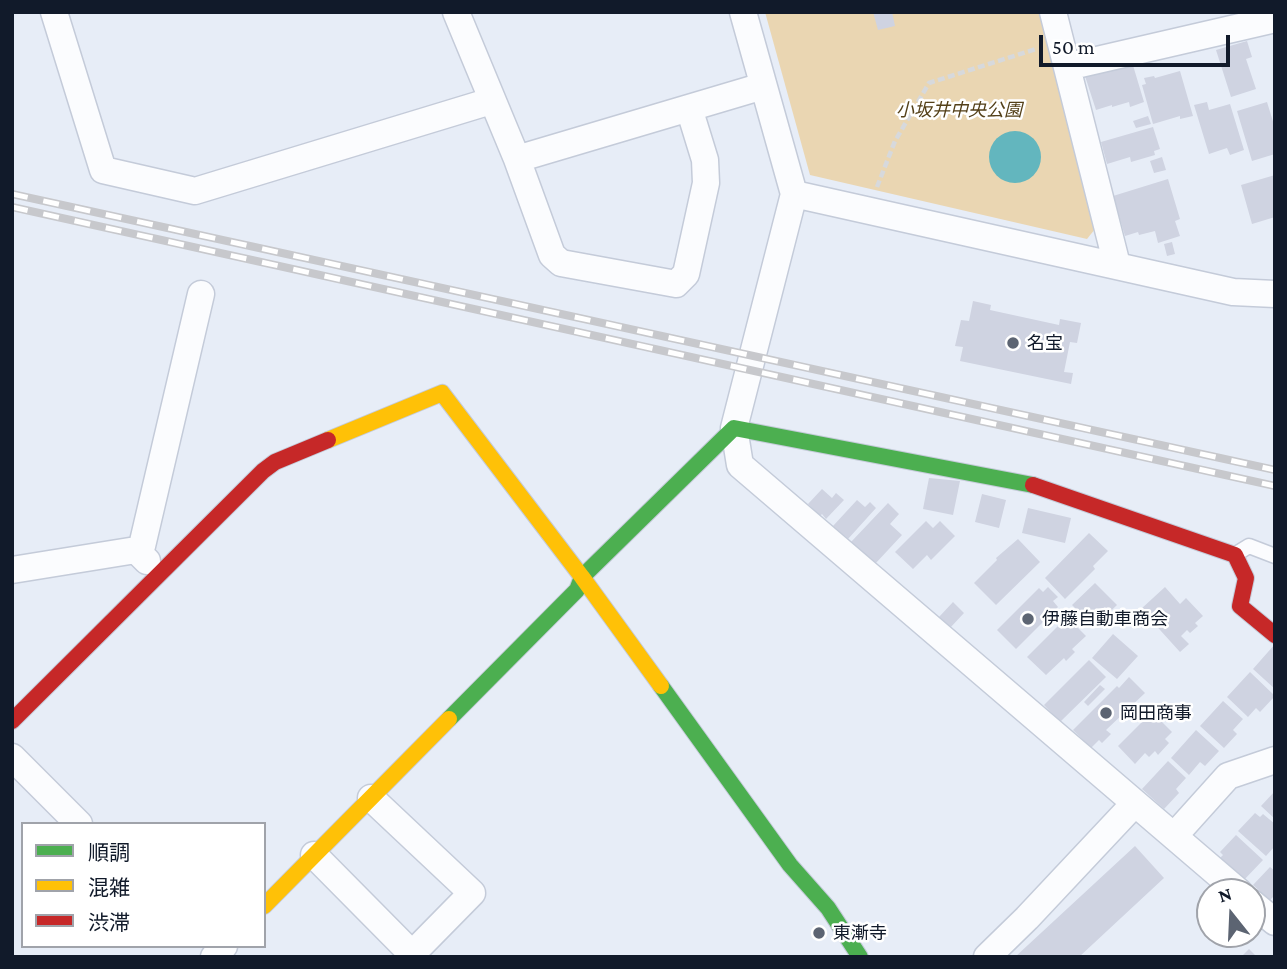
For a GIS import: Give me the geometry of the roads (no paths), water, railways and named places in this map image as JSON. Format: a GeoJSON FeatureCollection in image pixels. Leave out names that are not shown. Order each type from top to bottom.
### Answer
{"type":"FeatureCollection","features":[{"type":"Feature","properties":{"kind":"street"},"geometry":{"type":"LineString","coordinates":[[54,12],[103,170],[195,191],[492,101]]}},
{"type":"Feature","properties":{"kind":"street"},"geometry":{"type":"LineString","coordinates":[[743,12],[794,194],[734,428],[740,465],[1223,878]]}},
{"type":"Feature","properties":{"kind":"street"},"geometry":{"type":"LineString","coordinates":[[1053,12],[1117,265]]}},
{"type":"Feature","properties":{"kind":"street"},"geometry":{"type":"LineString","coordinates":[[462,14],[492,101],[517,159],[552,256],[561,263],[676,284],[686,274],[706,183],[705,160],[689,108]]}},
{"type":"Feature","properties":{"kind":"street"},"geometry":{"type":"LineString","coordinates":[[1067,67],[1275,19]]}},
{"type":"Feature","properties":{"kind":"street"},"geometry":{"type":"LineString","coordinates":[[517,159],[763,86]]}},
{"type":"Feature","properties":{"kind":"street"},"geometry":{"type":"LineString","coordinates":[[794,194],[1233,292],[1275,294]]}},
{"type":"Feature","properties":{"kind":"street"},"geometry":{"type":"LineString","coordinates":[[12,570],[135,550],[142,546],[201,294]]}},
{"type":"Feature","properties":{"kind":"street"},"geometry":{"type":"LineString","coordinates":[[12,721],[263,471],[275,462],[442,393],[582,577],[790,865],[828,908],[860,957]]}},
{"type":"Feature","properties":{"kind":"street"},"geometry":{"type":"LineString","coordinates":[[734,428],[1036,486],[1235,555],[1247,578],[1240,606],[1275,635]]}},
{"type":"Feature","properties":{"kind":"street"},"geometry":{"type":"LineString","coordinates":[[266,904],[577,590],[582,577],[734,428]]}},
{"type":"Feature","properties":{"kind":"street"},"geometry":{"type":"LineString","coordinates":[[135,550],[161,574]]}},
{"type":"Feature","properties":{"kind":"street"},"geometry":{"type":"LineString","coordinates":[[12,757],[77,822]]}},
{"type":"Feature","properties":{"kind":"street"},"geometry":{"type":"LineString","coordinates":[[1174,836],[1228,776],[1275,760]]}},
{"type":"Feature","properties":{"kind":"street"},"geometry":{"type":"LineString","coordinates":[[314,855],[412,954],[472,893],[371,798]]}},
{"type":"Feature","properties":{"kind":"street"},"geometry":{"type":"LineString","coordinates":[[987,957],[1135,803]]}},
{"type":"Feature","properties":{"kind":"lane"},"geometry":{"type":"LineString","coordinates":[[1235,555],[1249,546],[1275,556]]}},
{"type":"Feature","properties":{"kind":"water"},"geometry":{"type":"Polygon","coordinates":[[[1015,131],[1025,133],[1033,139],[1039,147],[1039,167],[1033,175],[1025,181],[1015,183],[1005,181],[997,175],[991,167],[989,157],[991,147],[997,139],[1005,133],[1015,131]]]}},
{"type":"Feature","properties":{"kind":"railway"},"geometry":{"type":"LineString","coordinates":[[12,194],[1275,470]]}},
{"type":"Feature","properties":{"kind":"railway"},"geometry":{"type":"LineString","coordinates":[[12,207],[1275,486]]}},
{"type":"Feature","properties":{"kind":"place","name":"名宝"},"geometry":{"type":"Point","coordinates":[1013,343]}},
{"type":"Feature","properties":{"kind":"place","name":"伊藤自動車商会"},"geometry":{"type":"Point","coordinates":[1028,619]}},
{"type":"Feature","properties":{"kind":"place","name":"岡田商事"},"geometry":{"type":"Point","coordinates":[1106,713]}},
{"type":"Feature","properties":{"kind":"place","name":"東漸寺"},"geometry":{"type":"Point","coordinates":[819,933]}},
{"type":"Feature","properties":{"kind":"park label","name":"小坂井中央公園"},"geometry":{"type":"Point","coordinates":[959,110]}}]}
